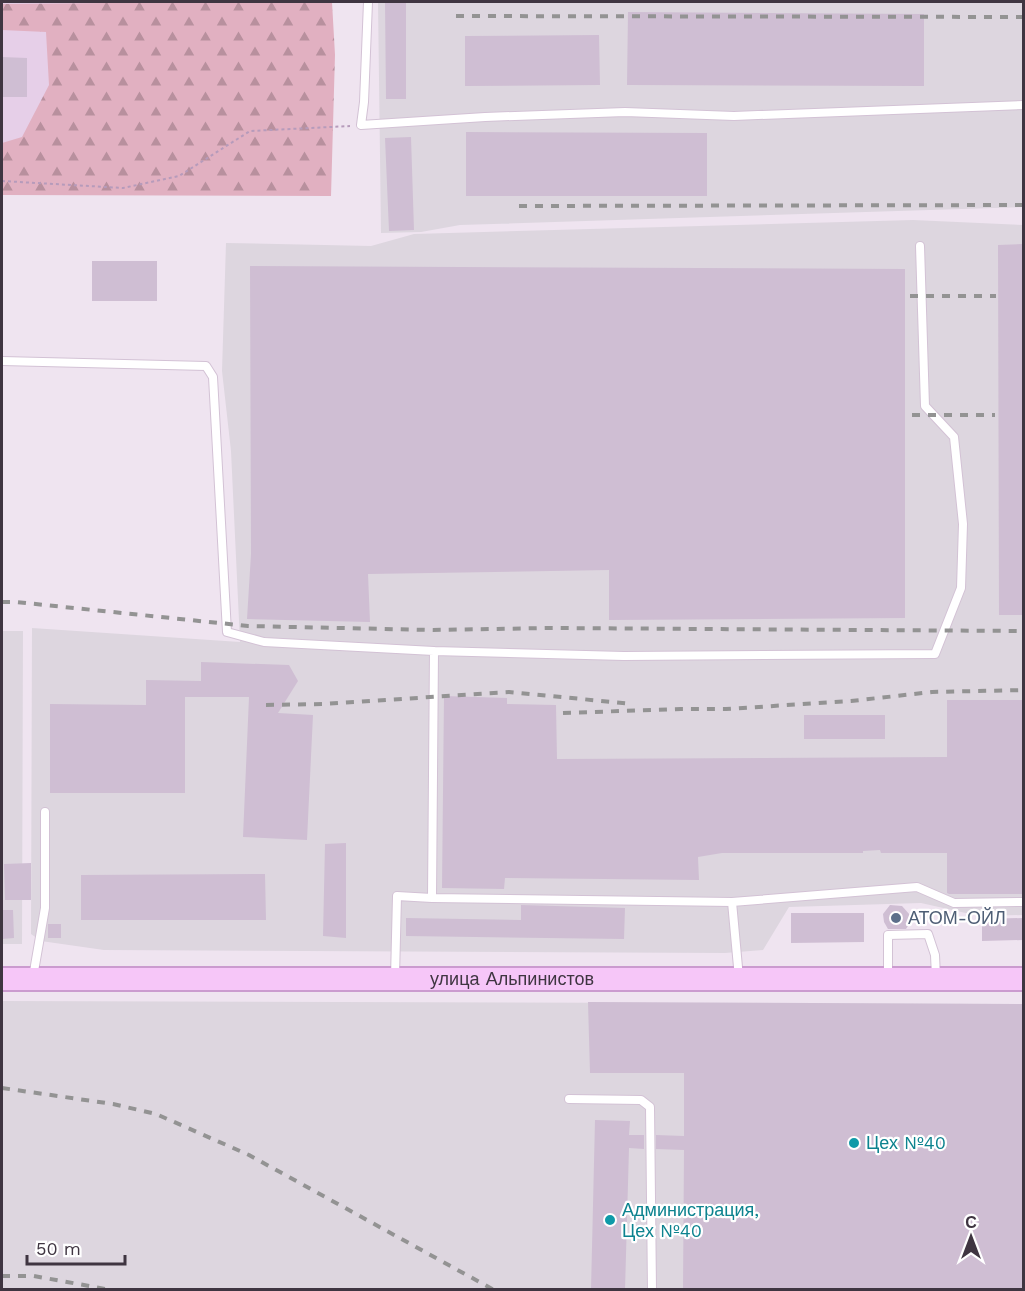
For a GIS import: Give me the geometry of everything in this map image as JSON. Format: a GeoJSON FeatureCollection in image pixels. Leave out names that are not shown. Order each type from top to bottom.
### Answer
{"type":"FeatureCollection","features":[{"type":"Feature","properties":{"kind":"main road","name":"улица Альпинистов"},"geometry":{"type":"LineString","coordinates":[[2,979],[1023,979]]}},
{"type":"Feature","properties":{"kind":"lane"},"geometry":{"type":"LineString","coordinates":[[368,2],[361,125],[485,117],[625,112],[734,116],[1023,105]]}},
{"type":"Feature","properties":{"kind":"lane"},"geometry":{"type":"LineString","coordinates":[[2,361],[206,366],[213,377],[227,632],[264,642],[434,651],[624,656],[935,654],[962,588],[963,524],[954,437],[925,406],[920,246]]}},
{"type":"Feature","properties":{"kind":"lane"},"geometry":{"type":"LineString","coordinates":[[432,898],[434,651]]}},
{"type":"Feature","properties":{"kind":"lane"},"geometry":{"type":"LineString","coordinates":[[33,979],[45,908],[45,812]]}},
{"type":"Feature","properties":{"kind":"lane"},"geometry":{"type":"LineString","coordinates":[[395,979],[397,896],[732,902],[917,887],[954,903],[1023,902]]}},
{"type":"Feature","properties":{"kind":"lane"},"geometry":{"type":"LineString","coordinates":[[732,902],[740,979]]}},
{"type":"Feature","properties":{"kind":"lane"},"geometry":{"type":"LineString","coordinates":[[888,979],[888,935],[928,934],[935,955],[936,979]]}},
{"type":"Feature","properties":{"kind":"lane"},"geometry":{"type":"LineString","coordinates":[[569,1099],[641,1100],[650,1107],[652,1290]]}},
{"type":"Feature","properties":{"kind":"path"},"geometry":{"type":"LineString","coordinates":[[2,181],[123,188],[179,176],[250,131],[361,125]]}},
{"type":"Feature","properties":{"kind":"shaded area"},"geometry":{"type":"Polygon","coordinates":[[[2,2],[131,2],[133,176],[2,175],[2,2]]]}},
{"type":"Feature","properties":{"kind":"shaded area"},"geometry":{"type":"Polygon","coordinates":[[[378,2],[1023,2],[1023,207],[460,225],[421,232],[381,233],[378,2]]]}},
{"type":"Feature","properties":{"kind":"shaded area"},"geometry":{"type":"Polygon","coordinates":[[[913,220],[1023,225],[1023,915],[979,916],[921,903],[789,907],[763,950],[725,953],[104,950],[41,941],[31,934],[32,628],[240,642],[231,451],[222,371],[226,243],[371,246],[414,234],[913,220]]]}},
{"type":"Feature","properties":{"kind":"shaded area"},"geometry":{"type":"Polygon","coordinates":[[[2,631],[23,631],[22,944],[2,944],[2,631]]]}},
{"type":"Feature","properties":{"kind":"shaded area"},"geometry":{"type":"Polygon","coordinates":[[[2,1001],[1023,1004],[1023,1289],[2,1290],[2,1001]]]}},
{"type":"Feature","properties":{"kind":"green space"},"geometry":{"type":"Polygon","coordinates":[[[332,2],[335,55],[331,196],[2,195],[2,143],[22,137],[49,85],[46,32],[2,30],[2,4],[332,2]]]}},
{"type":"Feature","properties":{"kind":"building"},"geometry":{"type":"Polygon","coordinates":[[[385,2],[406,2],[406,99],[386,99],[385,2]]]}},
{"type":"Feature","properties":{"kind":"building"},"geometry":{"type":"Polygon","coordinates":[[[628,12],[924,14],[924,86],[627,85],[628,12]]]}},
{"type":"Feature","properties":{"kind":"building"},"geometry":{"type":"Polygon","coordinates":[[[599,35],[600,85],[465,86],[465,36],[599,35]]]}},
{"type":"Feature","properties":{"kind":"building"},"geometry":{"type":"Polygon","coordinates":[[[2,57],[27,58],[27,97],[2,97],[2,57]]]}},
{"type":"Feature","properties":{"kind":"building"},"geometry":{"type":"Polygon","coordinates":[[[466,132],[707,133],[707,196],[466,196],[466,132]]]}},
{"type":"Feature","properties":{"kind":"building"},"geometry":{"type":"Polygon","coordinates":[[[411,137],[414,230],[389,231],[385,138],[411,137]]]}},
{"type":"Feature","properties":{"kind":"building"},"geometry":{"type":"Polygon","coordinates":[[[1023,244],[1023,615],[999,615],[998,245],[1023,244]]]}},
{"type":"Feature","properties":{"kind":"building"},"geometry":{"type":"Polygon","coordinates":[[[92,261],[157,261],[157,301],[92,301],[92,261]]]}},
{"type":"Feature","properties":{"kind":"building"},"geometry":{"type":"Polygon","coordinates":[[[250,266],[905,269],[905,618],[609,620],[609,570],[368,574],[370,622],[247,619],[251,554],[250,266]]]}},
{"type":"Feature","properties":{"kind":"building"},"geometry":{"type":"Polygon","coordinates":[[[201,662],[289,665],[298,681],[278,713],[313,715],[307,840],[243,837],[249,697],[185,697],[185,793],[50,793],[50,704],[146,705],[146,680],[201,681],[201,662]]]}},
{"type":"Feature","properties":{"kind":"building"},"geometry":{"type":"Polygon","coordinates":[[[444,696],[507,698],[507,704],[556,705],[557,759],[947,757],[947,700],[1023,700],[1023,894],[949,894],[947,893],[947,853],[881,853],[880,850],[863,851],[863,853],[722,853],[698,857],[699,880],[505,878],[504,889],[442,888],[444,696]]]}},
{"type":"Feature","properties":{"kind":"building"},"geometry":{"type":"Polygon","coordinates":[[[804,715],[885,715],[885,739],[804,739],[804,715]]]}},
{"type":"Feature","properties":{"kind":"building"},"geometry":{"type":"Polygon","coordinates":[[[346,843],[346,938],[323,936],[325,844],[346,843]]]}},
{"type":"Feature","properties":{"kind":"building"},"geometry":{"type":"Polygon","coordinates":[[[31,863],[31,900],[5,900],[4,864],[31,863]]]}},
{"type":"Feature","properties":{"kind":"building"},"geometry":{"type":"Polygon","coordinates":[[[265,874],[266,920],[81,920],[81,875],[265,874]]]}},
{"type":"Feature","properties":{"kind":"building"},"geometry":{"type":"Polygon","coordinates":[[[521,905],[625,908],[624,939],[406,936],[406,918],[521,920],[521,905]]]}},
{"type":"Feature","properties":{"kind":"building"},"geometry":{"type":"Polygon","coordinates":[[[890,905],[902,906],[910,915],[910,923],[906,929],[888,929],[883,914],[890,905]]]}},
{"type":"Feature","properties":{"kind":"building"},"geometry":{"type":"Polygon","coordinates":[[[2,910],[13,910],[14,938],[2,939],[2,910]]]}},
{"type":"Feature","properties":{"kind":"building"},"geometry":{"type":"Polygon","coordinates":[[[791,913],[864,913],[864,942],[791,943],[791,913]]]}},
{"type":"Feature","properties":{"kind":"building"},"geometry":{"type":"Polygon","coordinates":[[[1023,918],[1023,940],[982,941],[982,919],[1023,918]]]}},
{"type":"Feature","properties":{"kind":"building"},"geometry":{"type":"Polygon","coordinates":[[[48,924],[61,924],[61,938],[48,938],[48,924]]]}},
{"type":"Feature","properties":{"kind":"building","name":"Цех №40"},"geometry":{"type":"Polygon","coordinates":[[[588,1002],[1023,1004],[1023,1290],[683,1290],[684,1150],[656,1149],[656,1135],[684,1136],[684,1073],[590,1073],[588,1002]]]}},
{"type":"Feature","properties":{"kind":"building","name":"Администрация, Цех №40"},"geometry":{"type":"Polygon","coordinates":[[[595,1120],[630,1121],[629,1135],[644,1135],[644,1149],[629,1148],[625,1290],[591,1290],[595,1120]]]}},
{"type":"Feature","properties":{"kind":"railway"},"geometry":{"type":"LineString","coordinates":[[456,16],[1024,17]]}},
{"type":"Feature","properties":{"kind":"railway"},"geometry":{"type":"LineString","coordinates":[[519,206],[1024,205]]}},
{"type":"Feature","properties":{"kind":"railway"},"geometry":{"type":"LineString","coordinates":[[910,296],[996,296]]}},
{"type":"Feature","properties":{"kind":"railway"},"geometry":{"type":"LineString","coordinates":[[912,415],[995,415]]}},
{"type":"Feature","properties":{"kind":"railway"},"geometry":{"type":"LineString","coordinates":[[2,602],[248,626],[433,630],[550,628],[1024,631]]}},
{"type":"Feature","properties":{"kind":"railway"},"geometry":{"type":"LineString","coordinates":[[563,713],[726,709],[851,701],[932,692],[1024,690]]}},
{"type":"Feature","properties":{"kind":"railway"},"geometry":{"type":"LineString","coordinates":[[266,705],[323,704],[509,692],[633,704]]}},
{"type":"Feature","properties":{"kind":"railway"},"geometry":{"type":"LineString","coordinates":[[2,1088],[113,1104],[156,1114],[249,1155],[494,1290]]}},
{"type":"Feature","properties":{"kind":"railway"},"geometry":{"type":"LineString","coordinates":[[2,1276],[34,1276],[111,1290]]}},
{"type":"Feature","properties":{"kind":"place","name":"АТОМ-ОЙЛ"},"geometry":{"type":"Point","coordinates":[896,918]}},
{"type":"Feature","properties":{"kind":"place","name":"Цех №40"},"geometry":{"type":"Point","coordinates":[854,1143]}},
{"type":"Feature","properties":{"kind":"place","name":"Администрация, Цех №40"},"geometry":{"type":"Point","coordinates":[610,1220]}}]}
